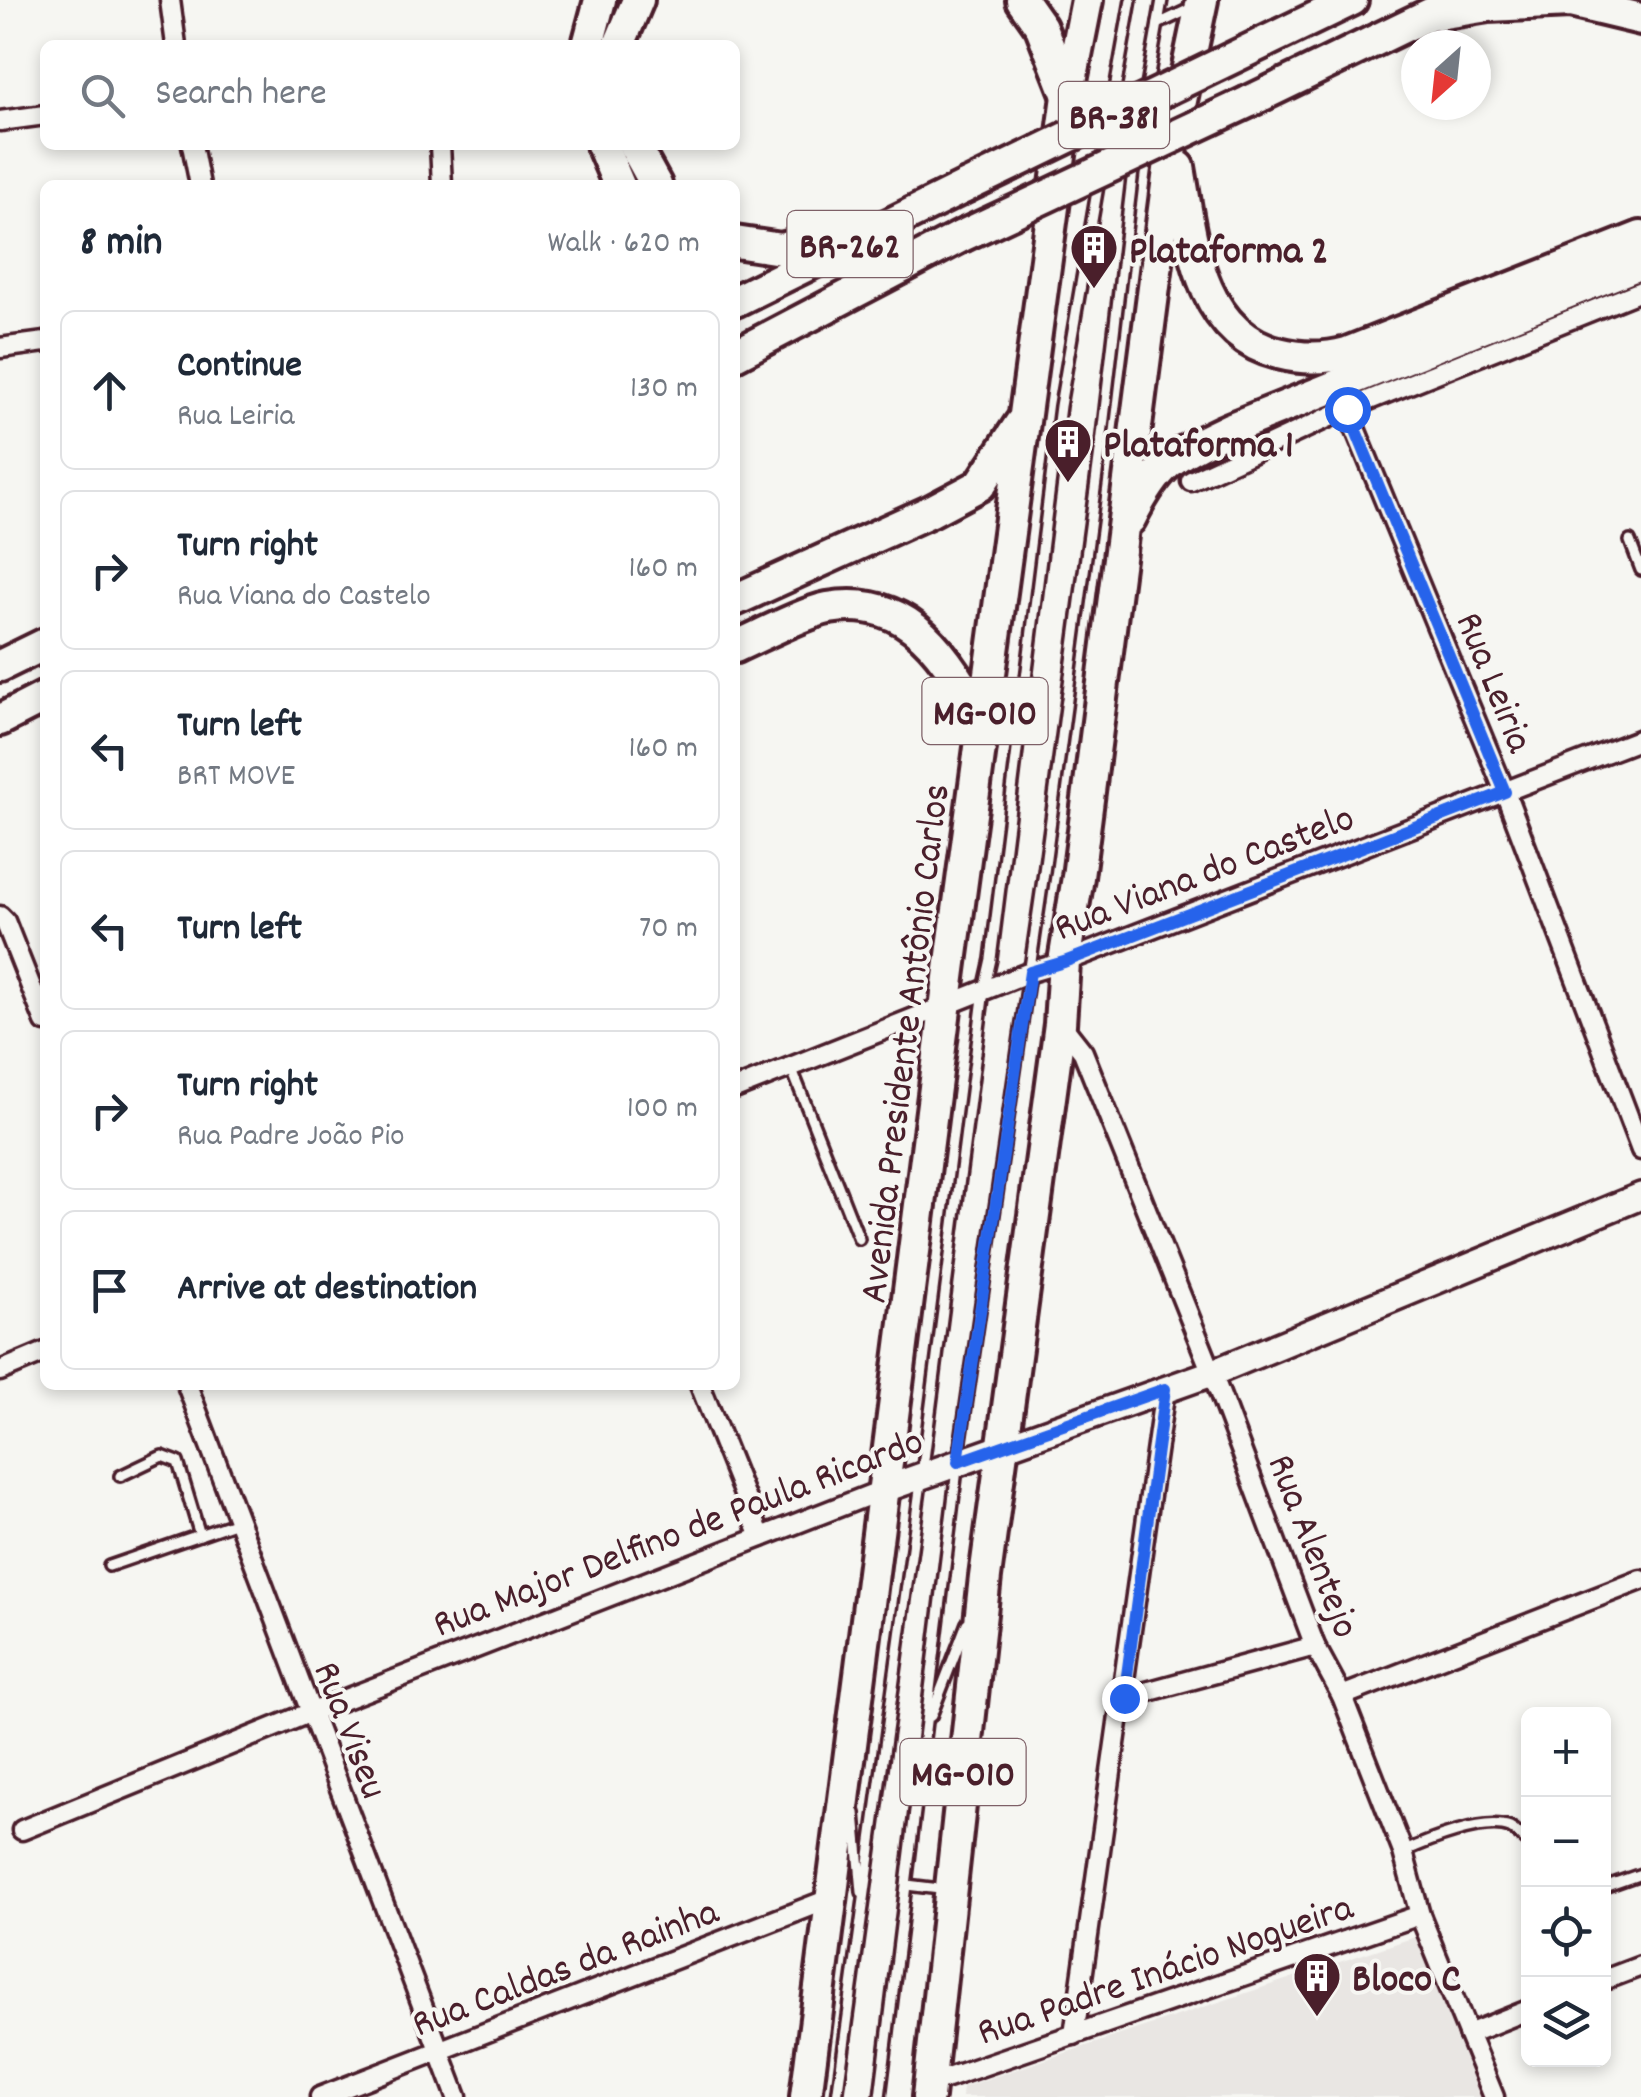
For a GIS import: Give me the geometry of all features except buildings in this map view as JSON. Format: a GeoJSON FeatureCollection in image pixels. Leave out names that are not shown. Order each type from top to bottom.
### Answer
{"type":"FeatureCollection","features":[{"type":"Feature","properties":{"kind":"highway"},"geometry":{"type":"LineString","coordinates":[[589,40],[600,0]]}},
{"type":"Feature","properties":{"kind":"highway"},"geometry":{"type":"LineString","coordinates":[[622,40],[638,0]]}},
{"type":"Feature","properties":{"kind":"highway"},"geometry":{"type":"LineString","coordinates":[[1022,0],[1041,27],[1068,96]]}},
{"type":"Feature","properties":{"kind":"highway","name":"Avenida Presidente Antônio Carlos"},"geometry":{"type":"LineString","coordinates":[[806,2097],[1024,417],[1068,96],[1087,0]]}},
{"type":"Feature","properties":{"kind":"highway","name":"BR-381"},"geometry":{"type":"LineString","coordinates":[[964,187],[1352,0]]}},
{"type":"Feature","properties":{"kind":"highway","name":"BR-381"},"geometry":{"type":"LineString","coordinates":[[962,236],[1458,0]]}},
{"type":"Feature","properties":{"kind":"highway","name":"MG-010"},"geometry":{"type":"LineString","coordinates":[[929,2090],[985,1578],[1060,1024],[1064,962],[1119,540],[1174,139],[1202,1]]}},
{"type":"Feature","properties":{"kind":"highway"},"geometry":{"type":"LineString","coordinates":[[1425,16],[1550,1],[1587,4],[1641,20]]}},
{"type":"Feature","properties":{"kind":"highway"},"geometry":{"type":"LineString","coordinates":[[1608,9],[1641,30]]}},
{"type":"Feature","properties":{"kind":"highway"},"geometry":{"type":"LineString","coordinates":[[1174,139],[1199,266],[1212,302],[1245,338],[1286,355],[1317,358],[1347,353],[1641,236]]}},
{"type":"Feature","properties":{"kind":"highway"},"geometry":{"type":"LineString","coordinates":[[604,150],[617,180]]}},
{"type":"Feature","properties":{"kind":"highway"},"geometry":{"type":"LineString","coordinates":[[637,150],[653,180]]}},
{"type":"Feature","properties":{"kind":"highway","name":"BR-262"},"geometry":{"type":"LineString","coordinates":[[740,299],[964,187]]}},
{"type":"Feature","properties":{"kind":"highway"},"geometry":{"type":"LineString","coordinates":[[740,243],[781,249],[896,220]]}},
{"type":"Feature","properties":{"kind":"highway","name":"BR-262"},"geometry":{"type":"LineString","coordinates":[[740,353],[962,236]]}},
{"type":"Feature","properties":{"kind":"highway"},"geometry":{"type":"LineString","coordinates":[[1119,540],[1148,483],[1176,454],[1641,263]]}},
{"type":"Feature","properties":{"kind":"highway"},"geometry":{"type":"LineString","coordinates":[[740,598],[980,486],[1024,417]]}},
{"type":"Feature","properties":{"kind":"highway"},"geometry":{"type":"LineString","coordinates":[[740,645],[827,608],[873,608],[911,623],[948,661],[984,723]]}},
{"type":"Feature","properties":{"kind":"highway"},"geometry":{"type":"LineString","coordinates":[[0,666],[40,646]]}},
{"type":"Feature","properties":{"kind":"highway"},"geometry":{"type":"LineString","coordinates":[[0,720],[40,700]]}},
{"type":"Feature","properties":{"kind":"street"},"geometry":{"type":"LineString","coordinates":[[170,0],[175,40]]}},
{"type":"Feature","properties":{"kind":"street"},"geometry":{"type":"LineString","coordinates":[[0,120],[40,116]]}},
{"type":"Feature","properties":{"kind":"street"},"geometry":{"type":"LineString","coordinates":[[193,150],[199,180]]}},
{"type":"Feature","properties":{"kind":"street"},"geometry":{"type":"LineString","coordinates":[[440,150],[442,180]]}},
{"type":"Feature","properties":{"kind":"street"},"geometry":{"type":"LineString","coordinates":[[1191,481],[1347,409],[1641,291]]}},
{"type":"Feature","properties":{"kind":"street"},"geometry":{"type":"LineString","coordinates":[[0,348],[40,343]]}},
{"type":"Feature","properties":{"kind":"street","name":"Rua Leiria"},"geometry":{"type":"LineString","coordinates":[[1347,409],[1505,792],[1641,1150]]}},
{"type":"Feature","properties":{"kind":"street","name":"Rua Viana do Castelo"},"geometry":{"type":"LineString","coordinates":[[740,1087],[1641,739]]}},
{"type":"Feature","properties":{"kind":"street"},"geometry":{"type":"LineString","coordinates":[[0,916],[40,1009]]}},
{"type":"Feature","properties":{"kind":"street","name":"Rua Alentejo"},"geometry":{"type":"LineString","coordinates":[[1060,1024],[1082,1052],[1212,1373],[1315,1646],[1342,1696],[1402,1852],[1420,1915],[1494,2097]]}},
{"type":"Feature","properties":{"kind":"street","name":"Rua Major Delfino de Paula Ricardo"},"geometry":{"type":"LineString","coordinates":[[22,1830],[309,1712],[922,1475],[1212,1373],[1641,1196]]}},
{"type":"Feature","properties":{"kind":"street"},"geometry":{"type":"LineString","coordinates":[[0,1371],[40,1354]]}},
{"type":"Feature","properties":{"kind":"street"},"geometry":{"type":"LineString","coordinates":[[1074,2035],[1165,1389]]}},
{"type":"Feature","properties":{"kind":"street","name":"Rua Viseu"},"geometry":{"type":"LineString","coordinates":[[189,1390],[457,2097]]}},
{"type":"Feature","properties":{"kind":"street"},"geometry":{"type":"LineString","coordinates":[[702,1390],[761,1538]]}},
{"type":"Feature","properties":{"kind":"street"},"geometry":{"type":"LineString","coordinates":[[1342,1696],[1641,1580]]}},
{"type":"Feature","properties":{"kind":"street"},"geometry":{"type":"LineString","coordinates":[[1124,1698],[1315,1646]]}},
{"type":"Feature","properties":{"kind":"street","name":"Rua Caldas da Rainha"},"geometry":{"type":"LineString","coordinates":[[320,2097],[832,1898]]}},
{"type":"Feature","properties":{"kind":"street","name":"Rua Padre Inácio Nogueira"},"geometry":{"type":"LineString","coordinates":[[929,2090],[1074,2035],[1420,1915]]}},
{"type":"Feature","properties":{"kind":"street"},"geometry":{"type":"LineString","coordinates":[[1611,1977],[1641,1966]]}},
{"type":"Feature","properties":{"kind":"street"},"geometry":{"type":"LineString","coordinates":[[1468,2034],[1521,2013]]}},
{"type":"Feature","properties":{"kind":"lane"},"geometry":{"type":"LineString","coordinates":[[837,2097],[984,990],[992,959],[1060,406],[1131,0]]}},
{"type":"Feature","properties":{"kind":"lane"},"geometry":{"type":"LineString","coordinates":[[880,2097],[958,1462],[1030,972],[1101,444],[1128,196],[1162,0]]}},
{"type":"Feature","properties":{"kind":"lane"},"geometry":{"type":"LineString","coordinates":[[1158,24],[1202,1]]}},
{"type":"Feature","properties":{"kind":"lane"},"geometry":{"type":"LineString","coordinates":[[1630,541],[1641,570]]}},
{"type":"Feature","properties":{"kind":"lane"},"geometry":{"type":"LineString","coordinates":[[791,1067],[859,1239]]}},
{"type":"Feature","properties":{"kind":"lane"},"geometry":{"type":"LineString","coordinates":[[120,1476],[162,1456],[178,1462],[200,1535]]}},
{"type":"Feature","properties":{"kind":"lane"},"geometry":{"type":"LineString","coordinates":[[110,1566],[237,1522]]}},
{"type":"Feature","properties":{"kind":"lane"},"geometry":{"type":"LineString","coordinates":[[926,1728],[985,1578]]}},
{"type":"Feature","properties":{"kind":"lane"},"geometry":{"type":"LineString","coordinates":[[850,1760],[863,1908]]}},
{"type":"Feature","properties":{"kind":"lane"},"geometry":{"type":"LineString","coordinates":[[1402,1852],[1436,1838],[1492,1826],[1511,1828],[1521,1837]]}},
{"type":"Feature","properties":{"kind":"lane"},"geometry":{"type":"LineString","coordinates":[[1611,1885],[1641,1874]]}},
{"type":"Feature","properties":{"kind":"lane"},"geometry":{"type":"LineString","coordinates":[[907,1885],[950,1890]]}},
{"type":"Feature","properties":{"kind":"shaded area"},"geometry":{"type":"Polygon","coordinates":[[[1418,1936],[1482,2097],[962,2097],[963,2087],[1418,1936]]]}},
{"type":"Feature","properties":{"kind":"place","name":"Plataforma 2"},"geometry":{"type":"Point","coordinates":[1094,290]}},
{"type":"Feature","properties":{"kind":"place","name":"Plataforma 1"},"geometry":{"type":"Point","coordinates":[1068,484]}},
{"type":"Feature","properties":{"kind":"place","name":"Bloco C"},"geometry":{"type":"Point","coordinates":[1317,2018]}},
{"type":"Feature","properties":{"kind":"route"},"geometry":{"type":"LineString","coordinates":[[1124,1698],[1165,1389],[958,1462],[1030,972],[1505,792],[1347,409]]}}]}
